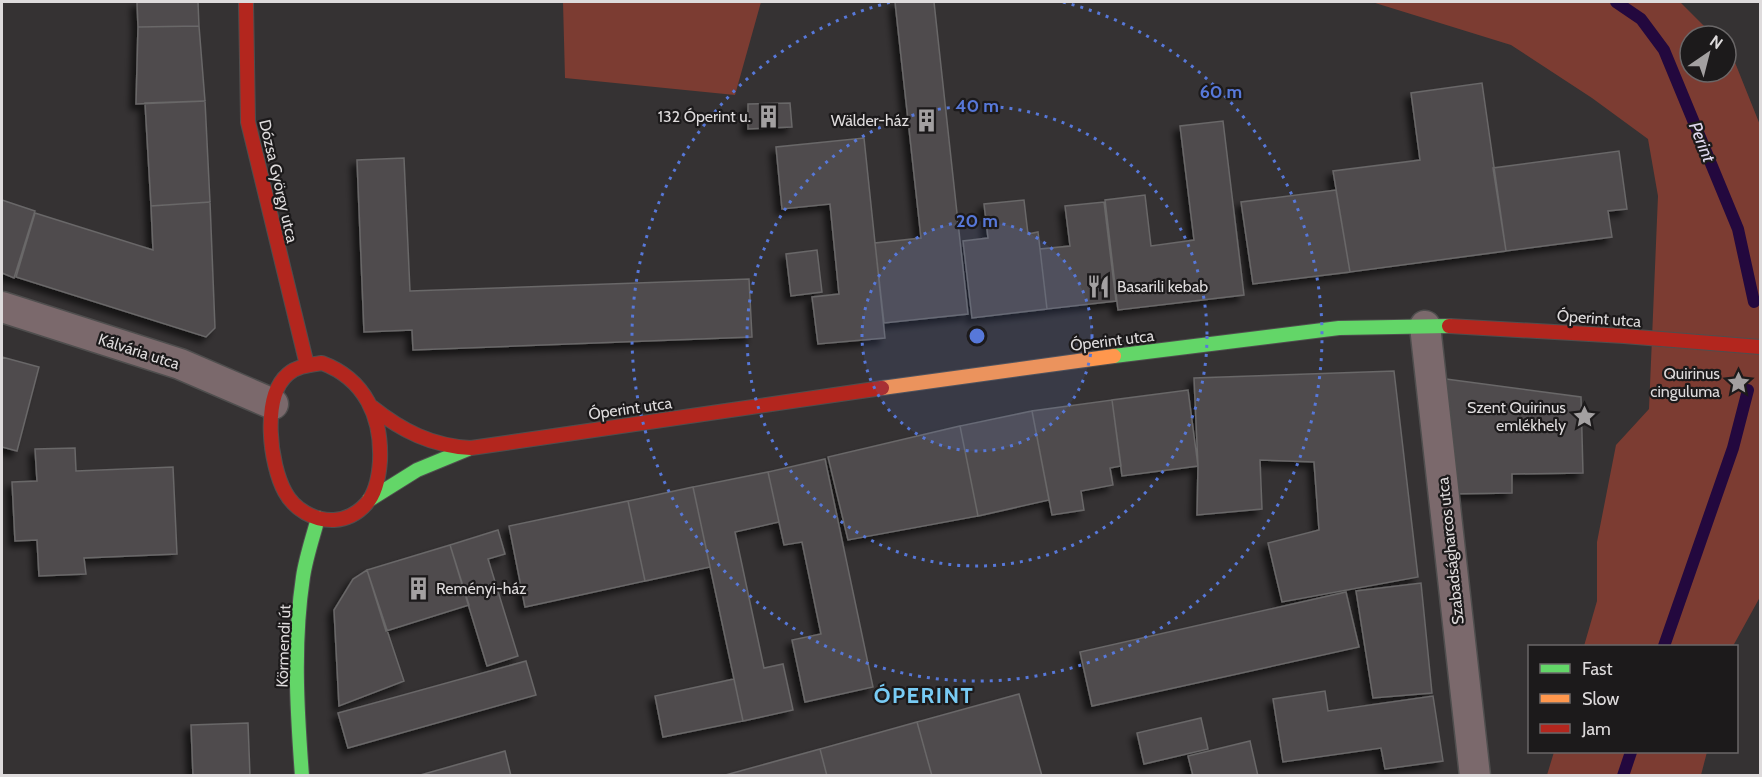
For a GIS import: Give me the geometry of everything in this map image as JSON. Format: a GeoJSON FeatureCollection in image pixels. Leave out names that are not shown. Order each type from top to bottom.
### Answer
{"type":"FeatureCollection","features":[{"type":"Feature","properties":{"kind":"street","name":"Dózsa György utca"},"geometry":{"type":"LineString","coordinates":[[246,2],[248,122],[307,365]]}},
{"type":"Feature","properties":{"kind":"street","name":"Kálvária utca"},"geometry":{"type":"LineString","coordinates":[[2,307],[180,364],[273,404]]}},
{"type":"Feature","properties":{"kind":"street","name":"Óperint utca"},"geometry":{"type":"LineString","coordinates":[[372,407],[417,438],[449,447],[471,448],[1029,367],[1339,328],[1425,326],[1624,336],[1761,348]]}},
{"type":"Feature","properties":{"kind":"street","name":"Szabadságharcos utca"},"geometry":{"type":"LineString","coordinates":[[1425,326],[1475,776]]}},
{"type":"Feature","properties":{"kind":"street"},"geometry":{"type":"LineString","coordinates":[[322,363],[334,366],[357,386],[372,407],[381,450],[380,470],[369,500],[349,517],[332,520],[306,513],[285,492],[274,457],[271,427],[277,388],[285,377],[307,365],[322,363]]}},
{"type":"Feature","properties":{"kind":"street","name":"Óperint utca"},"geometry":{"type":"LineString","coordinates":[[369,500],[422,468],[471,448]]}},
{"type":"Feature","properties":{"kind":"street","name":"Körmendi út"},"geometry":{"type":"LineString","coordinates":[[303,776],[298,711],[299,619],[303,576],[318,518]]}},
{"type":"Feature","properties":{"kind":"shaded area"},"geometry":{"type":"Polygon","coordinates":[[[563,2],[761,2],[735,95],[565,78],[563,2]]]}},
{"type":"Feature","properties":{"kind":"shaded area"},"geometry":{"type":"Polygon","coordinates":[[[1372,2],[1680,2],[1702,24],[1678,24],[1678,84],[1738,84],[1738,70],[1760,125],[1760,597],[1734,645],[1584,645],[1597,601],[1597,542],[1616,445],[1649,409],[1658,196],[1648,139],[1592,98],[1511,45],[1372,2]]]}},
{"type":"Feature","properties":{"kind":"shaded area"},"geometry":{"type":"Polygon","coordinates":[[[1554,753],[1707,753],[1701,775],[1547,775],[1554,753]]]}},
{"type":"Feature","properties":{"kind":"building"},"geometry":{"type":"Polygon","coordinates":[[[137,2],[198,2],[199,26],[138,27],[137,2]]]}},
{"type":"Feature","properties":{"kind":"building","name":"Wälder-ház"},"geometry":{"type":"Polygon","coordinates":[[[895,2],[934,2],[968,314],[884,323],[875,243],[921,238],[895,2]]]}},
{"type":"Feature","properties":{"kind":"building"},"geometry":{"type":"Polygon","coordinates":[[[199,26],[205,101],[136,104],[138,27],[199,26]]]}},
{"type":"Feature","properties":{"kind":"building"},"geometry":{"type":"Polygon","coordinates":[[[1482,83],[1506,251],[1350,272],[1333,171],[1420,160],[1411,93],[1482,83]]]}},
{"type":"Feature","properties":{"kind":"building"},"geometry":{"type":"Polygon","coordinates":[[[205,101],[210,202],[151,206],[145,103],[205,101]]]}},
{"type":"Feature","properties":{"kind":"building","name":"132 Óperint u."},"geometry":{"type":"Polygon","coordinates":[[[790,103],[792,127],[748,129],[748,104],[790,103]]]}},
{"type":"Feature","properties":{"kind":"building"},"geometry":{"type":"Polygon","coordinates":[[[1223,121],[1244,295],[1118,310],[1105,200],[1145,195],[1151,246],[1194,240],[1180,126],[1223,121]]]}},
{"type":"Feature","properties":{"kind":"building"},"geometry":{"type":"Polygon","coordinates":[[[864,138],[885,338],[818,344],[812,297],[839,294],[830,204],[782,209],[776,147],[864,138]]]}},
{"type":"Feature","properties":{"kind":"building"},"geometry":{"type":"Polygon","coordinates":[[[1619,151],[1627,209],[1608,211],[1612,237],[1506,251],[1493,168],[1619,151]]]}},
{"type":"Feature","properties":{"kind":"building"},"geometry":{"type":"Polygon","coordinates":[[[404,158],[410,291],[749,279],[752,337],[413,350],[412,330],[364,332],[357,160],[404,158]]]}},
{"type":"Feature","properties":{"kind":"building"},"geometry":{"type":"Polygon","coordinates":[[[1336,190],[1350,272],[1253,284],[1241,202],[1336,190]]]}},
{"type":"Feature","properties":{"kind":"building"},"geometry":{"type":"Polygon","coordinates":[[[2,200],[35,211],[14,278],[2,273],[2,200]]]}},
{"type":"Feature","properties":{"kind":"building"},"geometry":{"type":"Polygon","coordinates":[[[1024,200],[1028,234],[1038,232],[1047,309],[972,318],[963,241],[988,238],[984,204],[1024,200]]]}},
{"type":"Feature","properties":{"kind":"building"},"geometry":{"type":"Polygon","coordinates":[[[210,202],[215,328],[206,337],[16,277],[35,213],[153,250],[151,206],[210,202]]]}},
{"type":"Feature","properties":{"kind":"building"},"geometry":{"type":"Polygon","coordinates":[[[1104,202],[1116,301],[1047,309],[1040,249],[1070,246],[1065,206],[1104,202]]]}},
{"type":"Feature","properties":{"kind":"building"},"geometry":{"type":"Polygon","coordinates":[[[817,250],[822,292],[791,296],[786,254],[817,250]]]}},
{"type":"Feature","properties":{"kind":"building"},"geometry":{"type":"Polygon","coordinates":[[[2,357],[39,367],[17,451],[2,447],[2,357]]]}},
{"type":"Feature","properties":{"kind":"building"},"geometry":{"type":"Polygon","coordinates":[[[1394,371],[1418,577],[1282,602],[1268,543],[1319,530],[1314,462],[1260,460],[1262,509],[1197,515],[1198,466],[1194,378],[1394,371]]]}},
{"type":"Feature","properties":{"kind":"building"},"geometry":{"type":"Polygon","coordinates":[[[1446,379],[1581,397],[1583,473],[1512,474],[1512,493],[1449,494],[1446,379]]]}},
{"type":"Feature","properties":{"kind":"building"},"geometry":{"type":"Polygon","coordinates":[[[1188,390],[1198,466],[1122,476],[1112,400],[1188,390]]]}},
{"type":"Feature","properties":{"kind":"building"},"geometry":{"type":"Polygon","coordinates":[[[1112,400],[1121,466],[1110,468],[1113,485],[1081,491],[1084,510],[1052,515],[1032,411],[1112,400]]]}},
{"type":"Feature","properties":{"kind":"building"},"geometry":{"type":"Polygon","coordinates":[[[1032,411],[1049,500],[978,516],[960,426],[1032,411]]]}},
{"type":"Feature","properties":{"kind":"building"},"geometry":{"type":"Polygon","coordinates":[[[960,426],[978,516],[848,540],[828,457],[960,426]]]}},
{"type":"Feature","properties":{"kind":"building"},"geometry":{"type":"Polygon","coordinates":[[[75,448],[76,471],[173,467],[177,554],[84,558],[86,574],[39,576],[37,540],[15,541],[12,482],[37,481],[35,449],[75,448]]]}},
{"type":"Feature","properties":{"kind":"building"},"geometry":{"type":"Polygon","coordinates":[[[825,459],[873,687],[805,702],[792,640],[821,634],[802,542],[784,545],[768,472],[825,459]]]}},
{"type":"Feature","properties":{"kind":"building"},"geometry":{"type":"Polygon","coordinates":[[[768,472],[779,522],[735,532],[764,668],[783,664],[793,710],[743,721],[693,487],[768,472]]]}},
{"type":"Feature","properties":{"kind":"building"},"geometry":{"type":"Polygon","coordinates":[[[693,487],[710,567],[645,581],[628,501],[693,487]]]}},
{"type":"Feature","properties":{"kind":"building"},"geometry":{"type":"Polygon","coordinates":[[[628,501],[645,581],[525,607],[509,526],[628,501]]]}},
{"type":"Feature","properties":{"kind":"building"},"geometry":{"type":"Polygon","coordinates":[[[498,530],[505,554],[488,559],[518,656],[487,666],[450,545],[498,530]]]}},
{"type":"Feature","properties":{"kind":"building","name":"Reményi-ház"},"geometry":{"type":"Polygon","coordinates":[[[450,545],[469,605],[386,631],[367,570],[450,545]]]}},
{"type":"Feature","properties":{"kind":"building"},"geometry":{"type":"Polygon","coordinates":[[[367,570],[404,681],[339,706],[334,610],[353,579],[367,570]]]}},
{"type":"Feature","properties":{"kind":"building"},"geometry":{"type":"Polygon","coordinates":[[[1421,583],[1432,693],[1373,698],[1356,591],[1421,583]]]}},
{"type":"Feature","properties":{"kind":"building"},"geometry":{"type":"Polygon","coordinates":[[[1346,592],[1359,647],[1092,706],[1080,652],[1346,592]]]}},
{"type":"Feature","properties":{"kind":"building"},"geometry":{"type":"Polygon","coordinates":[[[526,661],[536,695],[348,748],[338,713],[526,661]]]}},
{"type":"Feature","properties":{"kind":"building"},"geometry":{"type":"Polygon","coordinates":[[[734,679],[743,721],[663,737],[655,696],[734,679]]]}},
{"type":"Feature","properties":{"kind":"building"},"geometry":{"type":"Polygon","coordinates":[[[1325,691],[1328,711],[1433,696],[1443,761],[1385,769],[1381,748],[1283,762],[1273,699],[1325,691]]]}},
{"type":"Feature","properties":{"kind":"building"},"geometry":{"type":"Polygon","coordinates":[[[1019,694],[1042,776],[932,776],[917,722],[1019,694]]]}},
{"type":"Feature","properties":{"kind":"building"},"geometry":{"type":"Polygon","coordinates":[[[1201,718],[1208,749],[1144,764],[1137,733],[1201,718]]]}},
{"type":"Feature","properties":{"kind":"building"},"geometry":{"type":"Polygon","coordinates":[[[917,722],[932,776],[827,776],[820,749],[917,722]]]}},
{"type":"Feature","properties":{"kind":"building"},"geometry":{"type":"Polygon","coordinates":[[[248,723],[250,776],[193,776],[191,725],[248,723]]]}},
{"type":"Feature","properties":{"kind":"building"},"geometry":{"type":"Polygon","coordinates":[[[1250,741],[1258,776],[1193,776],[1188,756],[1250,741]]]}},
{"type":"Feature","properties":{"kind":"building"},"geometry":{"type":"Polygon","coordinates":[[[820,749],[827,776],[722,776],[820,749]]]}},
{"type":"Feature","properties":{"kind":"building"},"geometry":{"type":"Polygon","coordinates":[[[505,751],[511,776],[417,776],[505,751]]]}},
{"type":"Feature","properties":{"kind":"waterway","name":"Perint"},"geometry":{"type":"LineString","coordinates":[[1616,2],[1641,19],[1664,50],[1738,229],[1754,302]]}},
{"type":"Feature","properties":{"kind":"waterway","name":"Perint"},"geometry":{"type":"LineString","coordinates":[[1664,645],[1733,448],[1748,390]]}},
{"type":"Feature","properties":{"kind":"waterway","name":"Perint"},"geometry":{"type":"LineString","coordinates":[[1623,776],[1631,753]]}},
{"type":"Feature","properties":{"kind":"traffic: fast"},"geometry":{"type":"LineString","coordinates":[[1114,356],[1339,328],[1449,326]]}},
{"type":"Feature","properties":{"kind":"traffic: fast"},"geometry":{"type":"LineString","coordinates":[[369,500],[417,470],[468,449]]}},
{"type":"Feature","properties":{"kind":"traffic: fast"},"geometry":{"type":"LineString","coordinates":[[302,776],[297,701],[298,627],[304,570],[318,518]]}},
{"type":"Feature","properties":{"kind":"traffic: slow"},"geometry":{"type":"LineString","coordinates":[[882,388],[1114,356]]}},
{"type":"Feature","properties":{"kind":"traffic: jam"},"geometry":{"type":"LineString","coordinates":[[246,2],[248,122],[307,365]]}},
{"type":"Feature","properties":{"kind":"traffic: jam"},"geometry":{"type":"LineString","coordinates":[[1449,326],[1624,336],[1760,347]]}},
{"type":"Feature","properties":{"kind":"traffic: jam"},"geometry":{"type":"LineString","coordinates":[[322,363],[337,370],[360,389],[374,415],[380,445],[378,478],[369,500],[356,513],[334,520],[312,516],[294,504],[280,480],[272,449],[271,414],[274,398],[280,385],[295,369],[322,363]]}},
{"type":"Feature","properties":{"kind":"traffic: jam"},"geometry":{"type":"LineString","coordinates":[[372,407],[418,436],[443,444],[471,448],[882,388]]}},
{"type":"Feature","properties":{"kind":"place","name":"132 Óperint u."},"geometry":{"type":"Point","coordinates":[769,116]}},
{"type":"Feature","properties":{"kind":"place","name":"Wälder-ház"},"geometry":{"type":"Point","coordinates":[927,120]}},
{"type":"Feature","properties":{"kind":"place","name":"Basarili kebab"},"geometry":{"type":"Point","coordinates":[1099,286]}},
{"type":"Feature","properties":{"kind":"place","name":"Quirinus cinguluma"},"geometry":{"type":"Point","coordinates":[1738,382]}},
{"type":"Feature","properties":{"kind":"place","name":"Szent Quirinus emlékhely"},"geometry":{"type":"Point","coordinates":[1584,416]}},
{"type":"Feature","properties":{"kind":"place","name":"Reményi-ház"},"geometry":{"type":"Point","coordinates":[418,588]}},
{"type":"Feature","properties":{"kind":"district","name":"ÓPERINT"},"geometry":{"type":"Point","coordinates":[924,695]}}]}
